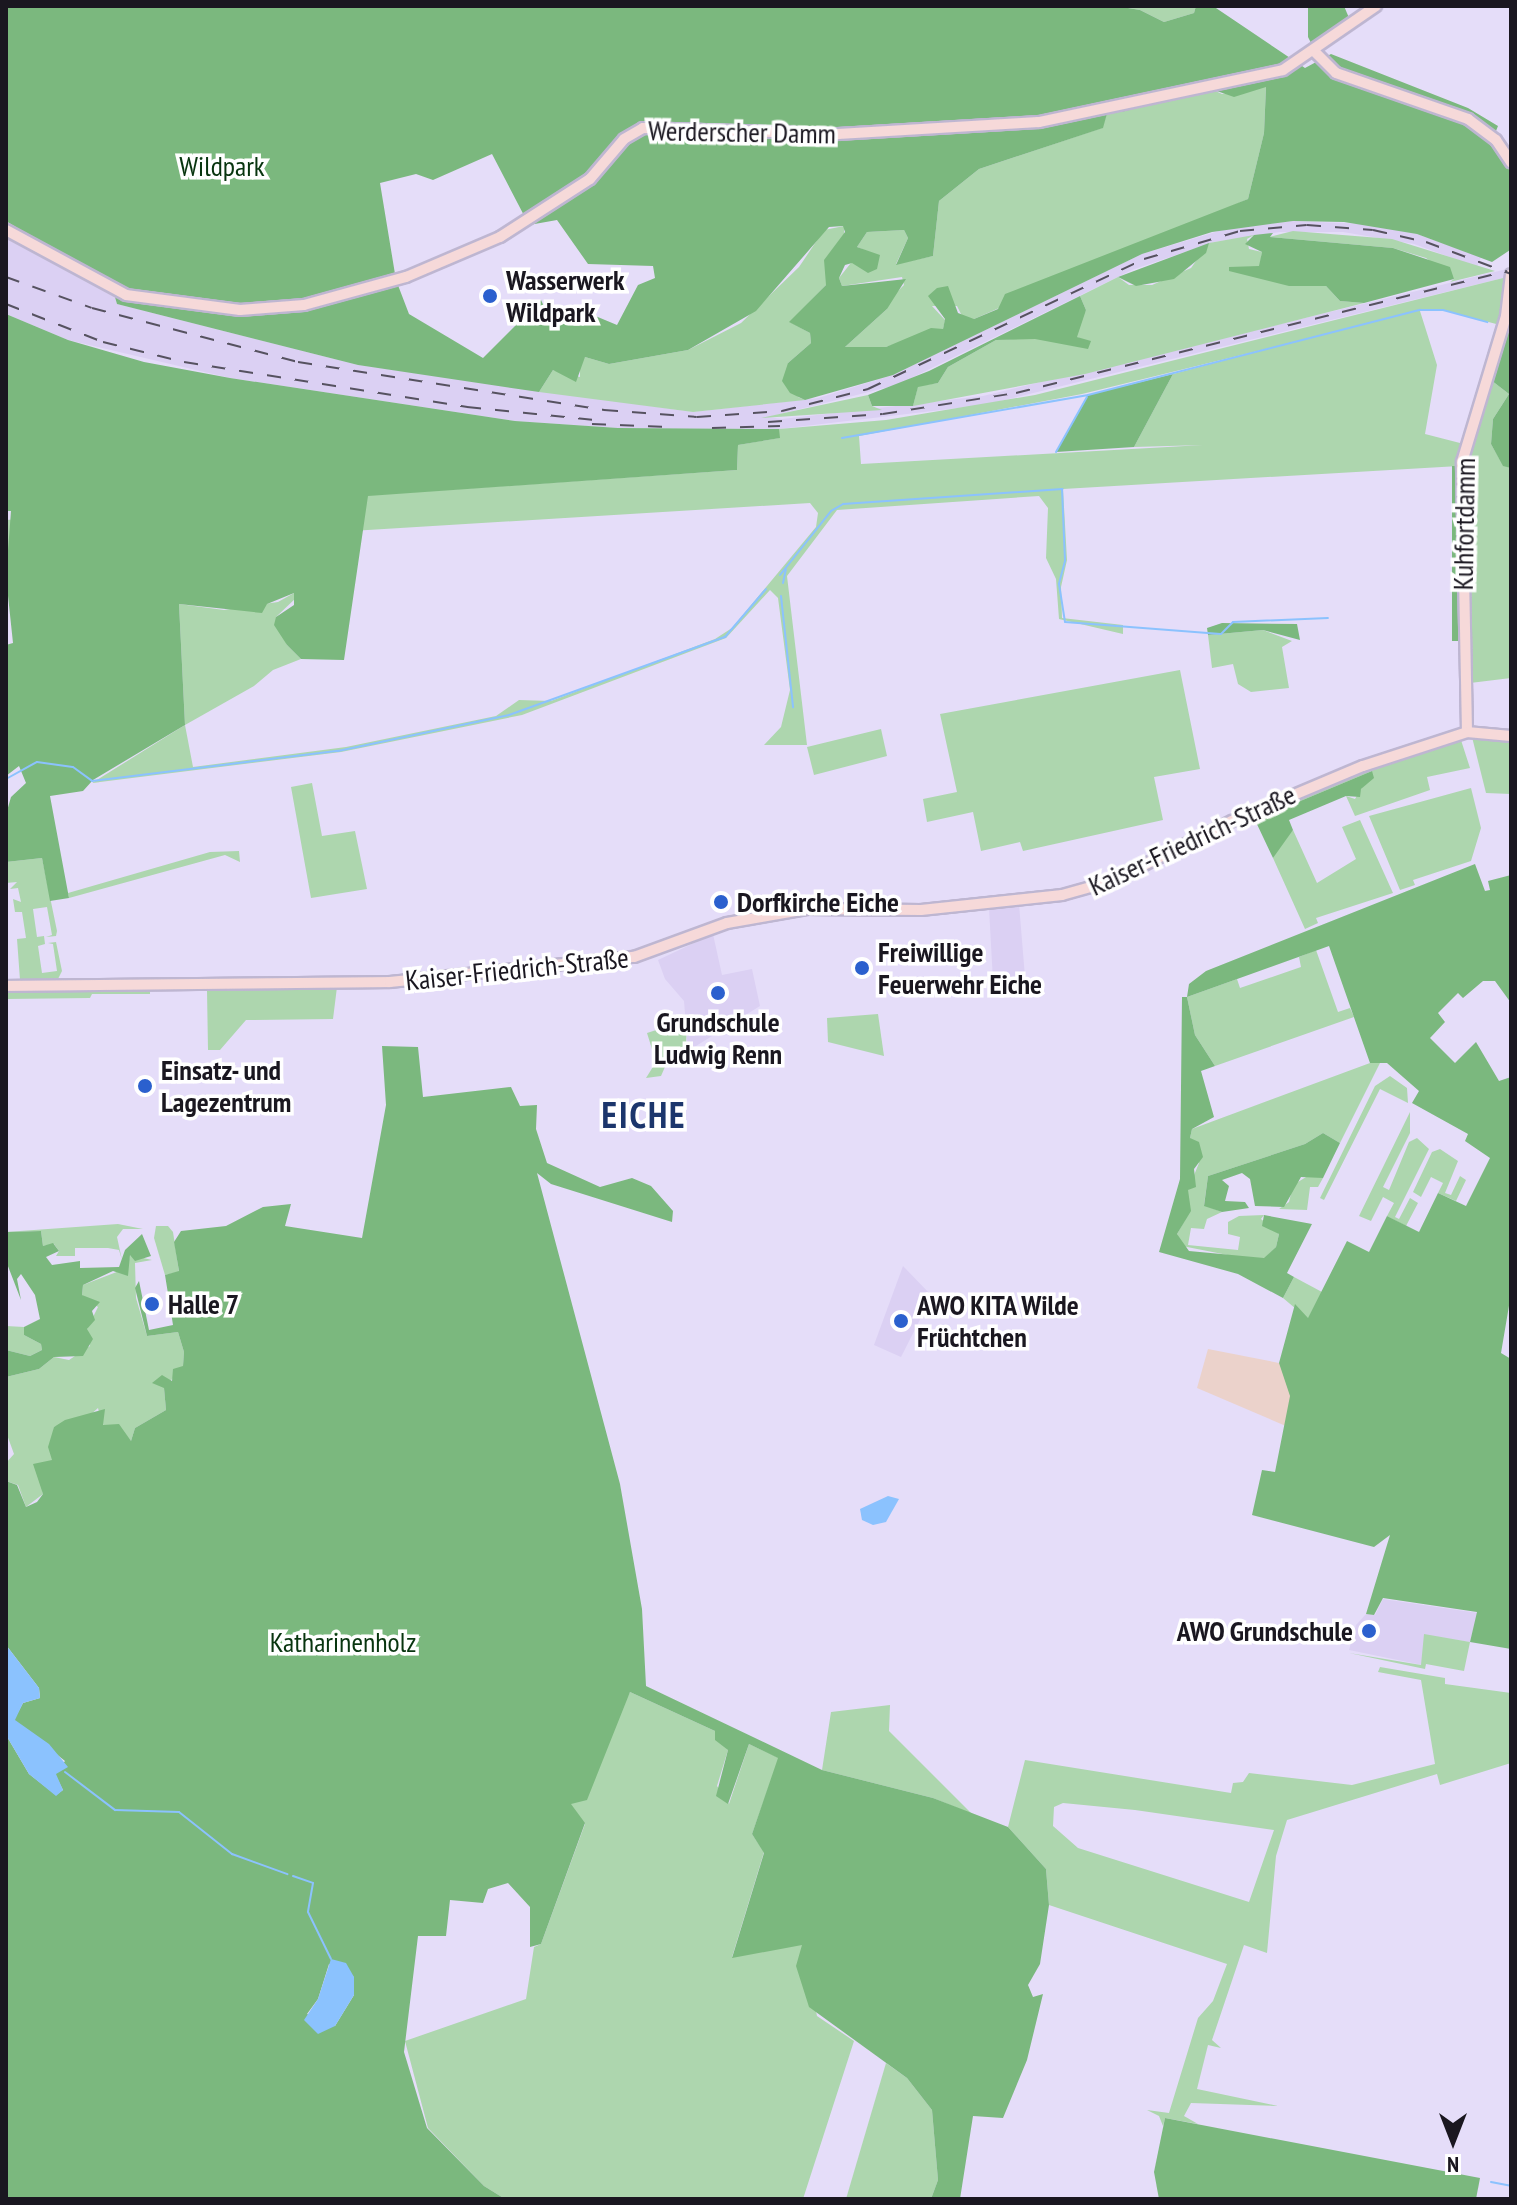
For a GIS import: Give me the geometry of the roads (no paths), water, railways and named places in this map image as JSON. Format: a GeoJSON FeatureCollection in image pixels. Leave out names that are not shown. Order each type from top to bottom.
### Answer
{"type":"FeatureCollection","features":[{"type":"Feature","properties":{"kind":"street","name":"Werderscher Damm"},"geometry":{"type":"LineString","coordinates":[[6,230],[126,295],[198,307],[287,307],[372,289],[500,237],[590,179],[624,139],[643,128],[838,134],[981,129],[1275,73],[1316,53],[1376,6]]}},
{"type":"Feature","properties":{"kind":"street"},"geometry":{"type":"LineString","coordinates":[[1316,53],[1336,73],[1468,119],[1496,140],[1511,162]]}},
{"type":"Feature","properties":{"kind":"street","name":"Kuhfortdamm"},"geometry":{"type":"LineString","coordinates":[[1467,732],[1462,462],[1506,316],[1511,274]]}},
{"type":"Feature","properties":{"kind":"street"},"geometry":{"type":"LineString","coordinates":[[1467,732],[1511,736]]}},
{"type":"Feature","properties":{"kind":"street","name":"Kaiser-Friedrich-Straße"},"geometry":{"type":"LineString","coordinates":[[6,986],[403,981],[634,957],[727,923],[807,909],[921,910],[1062,895],[1112,881],[1296,792],[1467,732]]}},
{"type":"Feature","properties":{"kind":"water"},"geometry":{"type":"Polygon","coordinates":[[[888,1496],[899,1499],[886,1522],[873,1525],[862,1520],[860,1509],[888,1496]]]}},
{"type":"Feature","properties":{"kind":"water"},"geometry":{"type":"Polygon","coordinates":[[[6,1645],[39,1688],[40,1698],[23,1703],[15,1720],[49,1744],[68,1767],[56,1774],[63,1790],[56,1796],[29,1774],[6,1735],[6,1645]]]}},
{"type":"Feature","properties":{"kind":"water"},"geometry":{"type":"Polygon","coordinates":[[[331,1959],[346,1963],[354,1977],[354,1995],[335,2026],[318,2034],[304,2020],[318,1999],[331,1959]]]}},
{"type":"Feature","properties":{"kind":"waterway"},"geometry":{"type":"LineString","coordinates":[[842,438],[1088,395],[1420,310],[1443,310],[1487,322]]}},
{"type":"Feature","properties":{"kind":"waterway"},"geometry":{"type":"LineString","coordinates":[[1056,452],[1087,397]]}},
{"type":"Feature","properties":{"kind":"waterway"},"geometry":{"type":"LineString","coordinates":[[780,575],[831,511],[843,504],[1062,489],[1065,561],[1059,584],[1065,622],[1221,634],[1233,622],[1328,618]]}},
{"type":"Feature","properties":{"kind":"waterway"},"geometry":{"type":"LineString","coordinates":[[783,583],[786,569]]}},
{"type":"Feature","properties":{"kind":"waterway"},"geometry":{"type":"LineString","coordinates":[[6,779],[37,762],[73,767],[92,781],[338,751],[509,715],[725,637],[766,589]]}},
{"type":"Feature","properties":{"kind":"waterway"},"geometry":{"type":"LineString","coordinates":[[781,596],[793,707]]}},
{"type":"Feature","properties":{"kind":"waterway"},"geometry":{"type":"LineString","coordinates":[[65,1772],[115,1810],[179,1812],[232,1854],[287,1874]]}},
{"type":"Feature","properties":{"kind":"waterway"},"geometry":{"type":"LineString","coordinates":[[293,1876],[313,1883],[308,1912],[331,1959]]}},
{"type":"Feature","properties":{"kind":"waterway"},"geometry":{"type":"LineString","coordinates":[[1491,2182],[1511,2186]]}},
{"type":"Feature","properties":{"kind":"railway"},"geometry":{"type":"LineString","coordinates":[[6,277],[92,308],[298,362],[604,410],[697,417],[782,411],[868,389],[1144,259],[1240,231],[1307,225],[1373,230],[1426,242],[1511,274]]}},
{"type":"Feature","properties":{"kind":"railway"},"geometry":{"type":"LineString","coordinates":[[768,422],[883,414],[1016,393],[1507,271]]}},
{"type":"Feature","properties":{"kind":"railway"},"geometry":{"type":"LineString","coordinates":[[6,304],[103,342],[184,362],[467,407],[604,421]]}},
{"type":"Feature","properties":{"kind":"railway"},"geometry":{"type":"LineString","coordinates":[[592,424],[668,427]]}},
{"type":"Feature","properties":{"kind":"railway"},"geometry":{"type":"LineString","coordinates":[[712,428],[780,426]]}},
{"type":"Feature","properties":{"kind":"place","name":"Wasserwerk Wildpark"},"geometry":{"type":"Point","coordinates":[490,296]}},
{"type":"Feature","properties":{"kind":"place","name":"Dorfkirche Eiche"},"geometry":{"type":"Point","coordinates":[721,902]}},
{"type":"Feature","properties":{"kind":"place","name":"Freiwillige Feuerwehr Eiche"},"geometry":{"type":"Point","coordinates":[862,968]}},
{"type":"Feature","properties":{"kind":"place","name":"Grundschule Ludwig Renn"},"geometry":{"type":"Point","coordinates":[718,993]}},
{"type":"Feature","properties":{"kind":"place","name":"Einsatz- und Lagezentrum"},"geometry":{"type":"Point","coordinates":[145,1086]}},
{"type":"Feature","properties":{"kind":"place","name":"Halle 7"},"geometry":{"type":"Point","coordinates":[152,1304]}},
{"type":"Feature","properties":{"kind":"place","name":"AWO KITA Wilde Früchtchen"},"geometry":{"type":"Point","coordinates":[901,1321]}},
{"type":"Feature","properties":{"kind":"place","name":"AWO Grundschule"},"geometry":{"type":"Point","coordinates":[1369,1631]}},
{"type":"Feature","properties":{"kind":"district","name":"EICHE"},"geometry":{"type":"Point","coordinates":[644,1115]}},
{"type":"Feature","properties":{"kind":"park label","name":"Wildpark"},"geometry":{"type":"Point","coordinates":[222,166]}},
{"type":"Feature","properties":{"kind":"park label","name":"Katharinenholz"},"geometry":{"type":"Point","coordinates":[343,1642]}}]}
